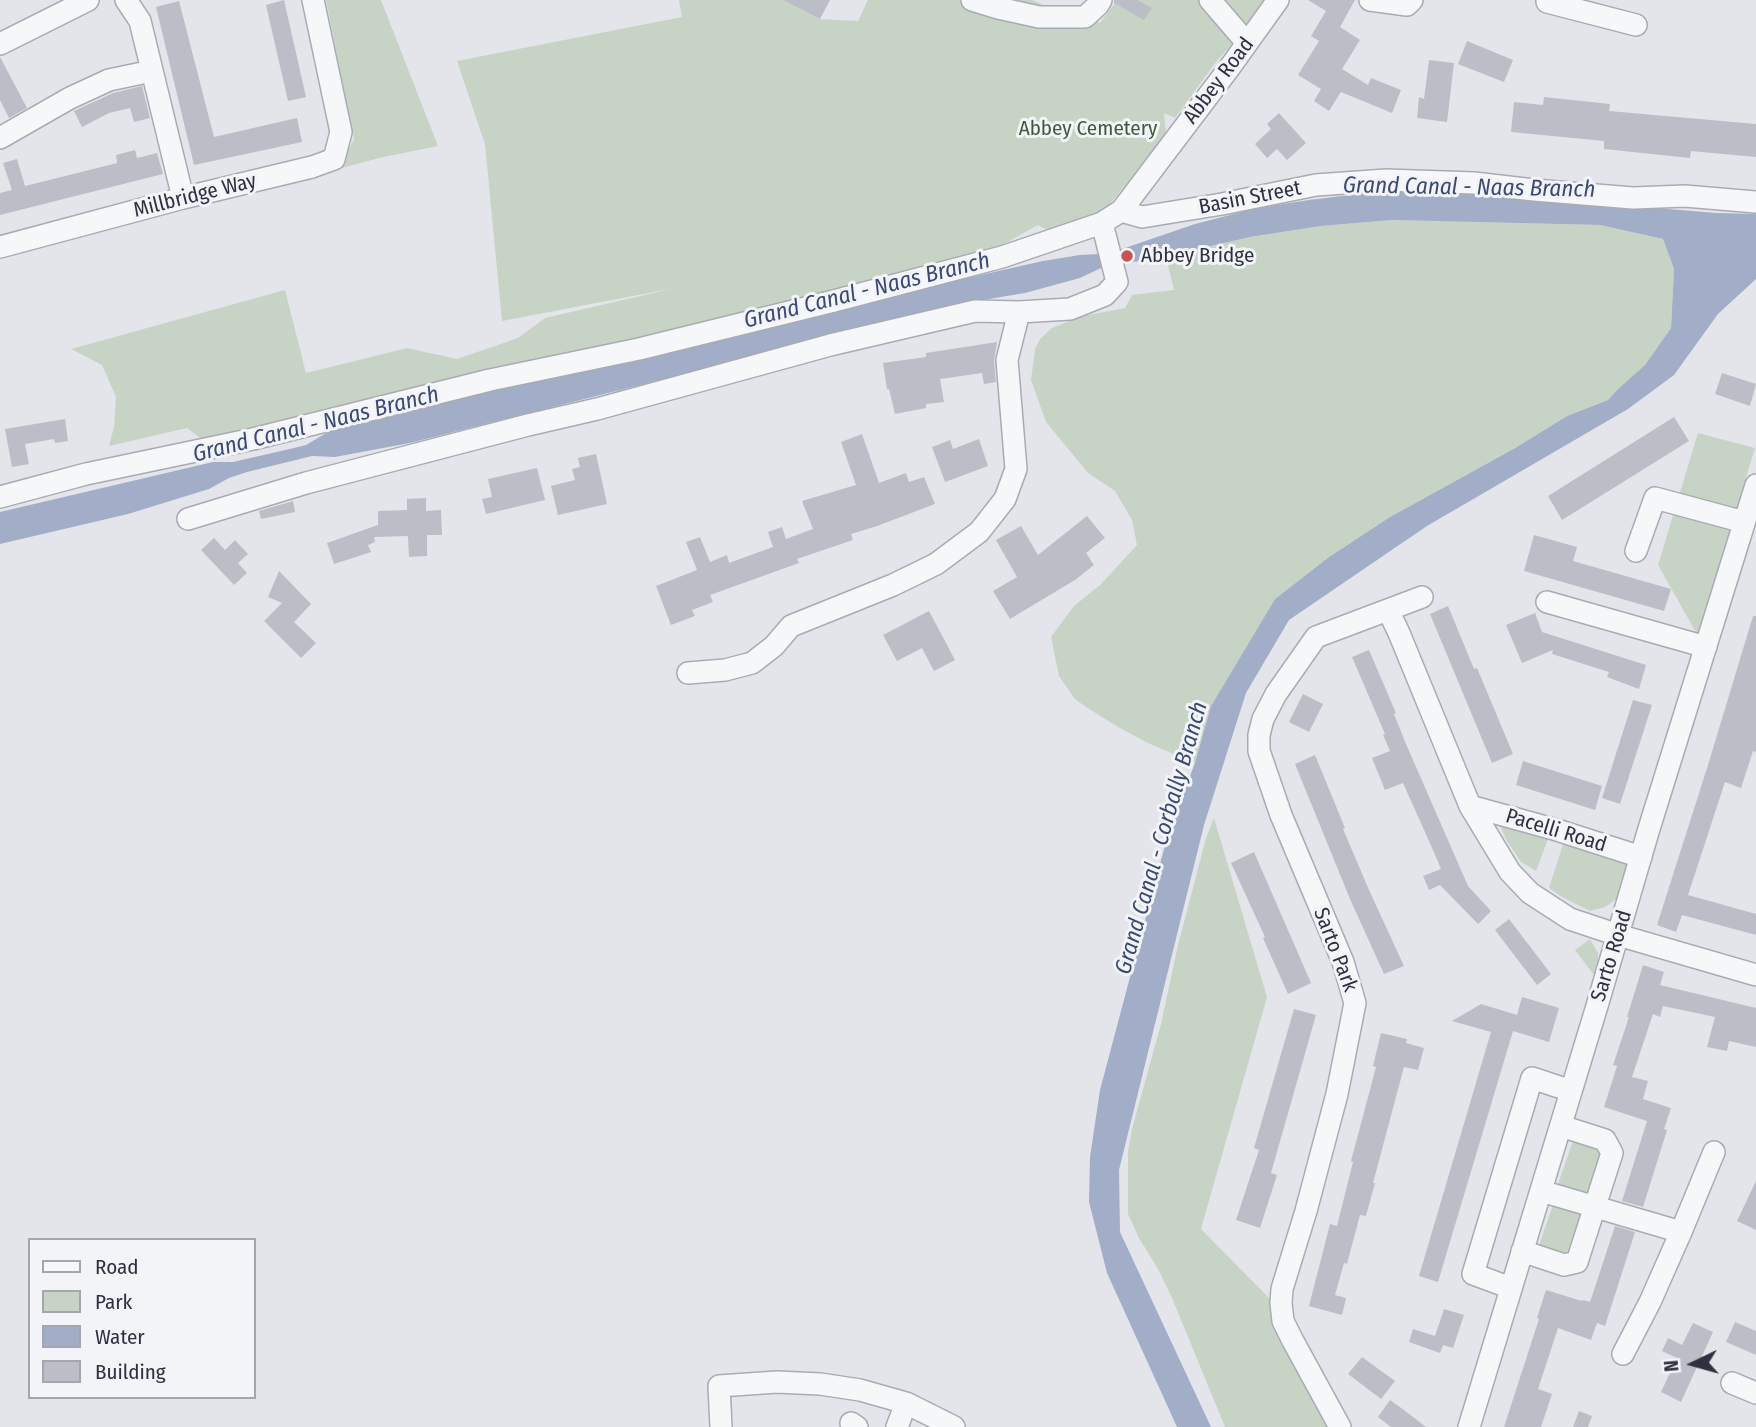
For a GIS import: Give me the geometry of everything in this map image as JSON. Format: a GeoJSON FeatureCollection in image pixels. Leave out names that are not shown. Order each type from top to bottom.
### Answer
{"type":"FeatureCollection","features":[{"type":"Feature","properties":{"kind":"street"},"geometry":{"type":"LineString","coordinates":[[3,35],[88,0]]}},
{"type":"Feature","properties":{"kind":"street"},"geometry":{"type":"LineString","coordinates":[[126,0],[139,21],[183,198]]}},
{"type":"Feature","properties":{"kind":"street","name":"Millbridge Way"},"geometry":{"type":"LineString","coordinates":[[0,247],[312,167],[334,159],[341,132],[313,0]]}},
{"type":"Feature","properties":{"kind":"street"},"geometry":{"type":"LineString","coordinates":[[972,0],[1039,17],[1085,17],[1101,0]]}},
{"type":"Feature","properties":{"kind":"street"},"geometry":{"type":"LineString","coordinates":[[1210,0],[1247,43]]}},
{"type":"Feature","properties":{"kind":"street","name":"Abbey Road"},"geometry":{"type":"LineString","coordinates":[[0,497],[86,474],[253,439],[490,380],[639,349],[834,301],[1002,257],[1049,236],[1105,230],[1278,0]]}},
{"type":"Feature","properties":{"kind":"street"},"geometry":{"type":"LineString","coordinates":[[1370,0],[1407,5],[1412,0]]}},
{"type":"Feature","properties":{"kind":"street"},"geometry":{"type":"LineString","coordinates":[[1547,0],[1546,2],[1636,25]]}},
{"type":"Feature","properties":{"kind":"street"},"geometry":{"type":"LineString","coordinates":[[0,138],[70,98],[109,80],[152,71]]}},
{"type":"Feature","properties":{"kind":"street","name":"Basin Street"},"geometry":{"type":"LineString","coordinates":[[1121,211],[1142,217],[1316,185],[1386,180],[1474,183],[1633,198],[1685,196],[1756,202]]}},
{"type":"Feature","properties":{"kind":"street"},"geometry":{"type":"LineString","coordinates":[[188,519],[306,483],[597,409],[830,345],[975,311],[1070,309],[1105,295],[1117,282],[1105,230]]}},
{"type":"Feature","properties":{"kind":"street"},"geometry":{"type":"LineString","coordinates":[[688,673],[726,670],[751,663],[774,646],[791,626],[893,586],[936,564],[979,532],[1005,499],[1016,469],[1007,360],[1019,312]]}},
{"type":"Feature","properties":{"kind":"street","name":"Sarto Road"},"geometry":{"type":"LineString","coordinates":[[1469,1427],[1756,485]]}},
{"type":"Feature","properties":{"kind":"street"},"geometry":{"type":"LineString","coordinates":[[1636,551],[1655,498],[1744,522]]}},
{"type":"Feature","properties":{"kind":"street","name":"Sarto Park"},"geometry":{"type":"LineString","coordinates":[[1340,1427],[1283,1321],[1281,1303],[1282,1289],[1337,1094],[1355,1003],[1343,962],[1281,815],[1259,751],[1259,735],[1263,719],[1276,694],[1316,637],[1422,597]]}},
{"type":"Feature","properties":{"kind":"street"},"geometry":{"type":"LineString","coordinates":[[1546,601],[1706,648]]}},
{"type":"Feature","properties":{"kind":"street"},"geometry":{"type":"LineString","coordinates":[[1388,610],[1470,806],[1510,872],[1531,892],[1570,919],[1756,975]]}},
{"type":"Feature","properties":{"kind":"street","name":"Pacelli Road"},"geometry":{"type":"LineString","coordinates":[[1470,806],[1641,857]]}},
{"type":"Feature","properties":{"kind":"street"},"geometry":{"type":"LineString","coordinates":[[1511,1288],[1473,1274],[1528,1091],[1532,1078],[1571,1091]]}},
{"type":"Feature","properties":{"kind":"street"},"geometry":{"type":"LineString","coordinates":[[1522,1251],[1564,1265],[1577,1262],[1612,1153],[1605,1140],[1561,1126]]}},
{"type":"Feature","properties":{"kind":"street"},"geometry":{"type":"LineString","coordinates":[[1623,1354],[1650,1302],[1714,1152]]}},
{"type":"Feature","properties":{"kind":"street"},"geometry":{"type":"LineString","coordinates":[[1541,1191],[1681,1232]]}},
{"type":"Feature","properties":{"kind":"street"},"geometry":{"type":"LineString","coordinates":[[721,1427],[715,1388],[777,1382],[820,1384],[860,1390],[906,1403],[954,1427]]}},
{"type":"Feature","properties":{"kind":"street"},"geometry":{"type":"LineString","coordinates":[[1732,1384],[1756,1394]]}},
{"type":"Feature","properties":{"kind":"street"},"geometry":{"type":"LineString","coordinates":[[897,1427],[906,1403]]}},
{"type":"Feature","properties":{"kind":"green space"},"geometry":{"type":"Polygon","coordinates":[[[326,0],[381,0],[438,146],[339,169],[354,139],[326,0]]]}},
{"type":"Feature","properties":{"kind":"green space","name":"Abbey Cemetery"},"geometry":{"type":"Polygon","coordinates":[[[679,0],[783,0],[820,19],[858,21],[868,0],[1032,0],[1050,8],[1061,5],[1100,23],[1117,0],[1270,0],[1216,62],[1175,118],[1164,113],[1166,134],[1102,214],[1049,231],[1038,225],[995,249],[1000,264],[204,441],[187,428],[109,446],[114,427],[116,397],[102,365],[71,349],[285,290],[306,373],[407,348],[457,359],[518,338],[545,318],[675,288],[502,321],[485,144],[457,61],[682,17],[679,0]]]}},
{"type":"Feature","properties":{"kind":"green space"},"geometry":{"type":"Polygon","coordinates":[[[1392,220],[1600,225],[1663,239],[1674,269],[1671,328],[1645,365],[1608,400],[1567,416],[1390,517],[1329,557],[1275,599],[1211,706],[1195,763],[1148,743],[1086,707],[1075,699],[1059,676],[1051,637],[1074,606],[1100,585],[1137,545],[1132,520],[1115,491],[1088,473],[1046,422],[1031,380],[1035,349],[1040,339],[1052,328],[1082,316],[1125,308],[1132,295],[1174,290],[1166,257],[1250,237],[1321,226],[1392,220]]]}},
{"type":"Feature","properties":{"kind":"green space"},"geometry":{"type":"Polygon","coordinates":[[[1698,433],[1755,448],[1698,636],[1658,565],[1698,433]]]}},
{"type":"Feature","properties":{"kind":"green space"},"geometry":{"type":"Polygon","coordinates":[[[1214,818],[1267,997],[1201,1229],[1272,1301],[1332,1427],[1225,1427],[1172,1298],[1128,1214],[1128,1151],[1132,1129],[1161,1024],[1206,838],[1214,818]]]}},
{"type":"Feature","properties":{"kind":"green space"},"geometry":{"type":"Polygon","coordinates":[[[1498,822],[1550,834],[1536,871],[1521,862],[1498,822]]]}},
{"type":"Feature","properties":{"kind":"green space"},"geometry":{"type":"Polygon","coordinates":[[[1565,838],[1630,855],[1618,898],[1605,907],[1590,911],[1549,888],[1565,838]]]}},
{"type":"Feature","properties":{"kind":"green space"},"geometry":{"type":"Polygon","coordinates":[[[1590,939],[1598,953],[1598,967],[1594,975],[1575,950],[1590,939]]]}},
{"type":"Feature","properties":{"kind":"green space"},"geometry":{"type":"Polygon","coordinates":[[[1575,1135],[1603,1151],[1591,1192],[1586,1195],[1557,1187],[1575,1135]]]}},
{"type":"Feature","properties":{"kind":"green space"},"geometry":{"type":"Polygon","coordinates":[[[1555,1199],[1583,1214],[1570,1255],[1537,1251],[1555,1199]]]}},
{"type":"Feature","properties":{"kind":"water"},"geometry":{"type":"Polygon","coordinates":[[[1375,192],[1500,195],[1756,214],[1756,279],[1718,314],[1674,375],[1628,409],[1427,526],[1289,620],[1246,693],[1204,825],[1119,1170],[1120,1232],[1211,1427],[1177,1427],[1107,1273],[1089,1202],[1090,1157],[1100,1090],[1168,834],[1195,763],[1211,706],[1275,599],[1329,557],[1390,517],[1567,416],[1608,400],[1645,365],[1671,328],[1674,269],[1663,239],[1600,225],[1392,220],[1321,226],[1250,237],[1147,261],[1125,262],[1025,293],[965,303],[410,443],[335,457],[312,456],[247,472],[209,489],[128,514],[0,544],[0,512],[213,462],[233,462],[294,448],[306,445],[328,432],[364,422],[767,323],[1043,261],[1122,249],[1195,224],[1257,208],[1375,192]]]}},
{"type":"Feature","properties":{"kind":"building"},"geometry":{"type":"Polygon","coordinates":[[[284,0],[306,97],[288,101],[266,5],[284,0]]]}},
{"type":"Feature","properties":{"kind":"building"},"geometry":{"type":"Polygon","coordinates":[[[783,0],[830,0],[820,19],[783,0]]]}},
{"type":"Feature","properties":{"kind":"building"},"geometry":{"type":"Polygon","coordinates":[[[1114,0],[1137,0],[1152,8],[1144,20],[1114,3],[1114,0]]]}},
{"type":"Feature","properties":{"kind":"building"},"geometry":{"type":"Polygon","coordinates":[[[1308,0],[1355,0],[1340,27],[1360,40],[1342,69],[1368,85],[1371,78],[1401,90],[1392,113],[1341,92],[1329,111],[1314,101],[1321,89],[1298,75],[1319,41],[1311,36],[1326,11],[1308,0]]]}},
{"type":"Feature","properties":{"kind":"building"},"geometry":{"type":"Polygon","coordinates":[[[179,1],[214,137],[297,118],[302,142],[194,165],[156,7],[179,1]]]}},
{"type":"Feature","properties":{"kind":"building"},"geometry":{"type":"Polygon","coordinates":[[[1467,41],[1513,60],[1504,82],[1458,64],[1467,41]]]}},
{"type":"Feature","properties":{"kind":"building"},"geometry":{"type":"Polygon","coordinates":[[[0,57],[27,108],[9,118],[0,100],[0,57]]]}},
{"type":"Feature","properties":{"kind":"building"},"geometry":{"type":"Polygon","coordinates":[[[1429,60],[1454,63],[1447,122],[1417,118],[1419,97],[1424,99],[1429,60]]]}},
{"type":"Feature","properties":{"kind":"building"},"geometry":{"type":"Polygon","coordinates":[[[142,86],[150,118],[134,122],[130,108],[109,113],[82,127],[74,111],[113,93],[142,86]]]}},
{"type":"Feature","properties":{"kind":"building"},"geometry":{"type":"Polygon","coordinates":[[[1544,97],[1610,104],[1609,111],[1756,124],[1756,157],[1691,151],[1690,158],[1604,149],[1604,141],[1511,132],[1514,102],[1543,105],[1544,97]]]}},
{"type":"Feature","properties":{"kind":"building"},"geometry":{"type":"Polygon","coordinates":[[[1279,113],[1306,143],[1287,160],[1277,149],[1267,158],[1255,144],[1271,129],[1267,124],[1279,113]]]}},
{"type":"Feature","properties":{"kind":"building"},"geometry":{"type":"Polygon","coordinates":[[[135,150],[137,158],[157,153],[163,174],[0,215],[0,193],[12,190],[3,163],[17,159],[25,186],[117,163],[116,155],[135,150]]]}},
{"type":"Feature","properties":{"kind":"building"},"geometry":{"type":"Polygon","coordinates":[[[997,342],[994,361],[996,382],[984,384],[982,373],[940,379],[944,402],[926,404],[926,408],[895,414],[883,363],[997,342]]]}},
{"type":"Feature","properties":{"kind":"building"},"geometry":{"type":"Polygon","coordinates":[[[1722,373],[1756,384],[1750,406],[1715,394],[1722,373]]]}},
{"type":"Feature","properties":{"kind":"building"},"geometry":{"type":"Polygon","coordinates":[[[1674,417],[1689,441],[1562,520],[1548,496],[1674,417]]]}},
{"type":"Feature","properties":{"kind":"building"},"geometry":{"type":"Polygon","coordinates":[[[65,419],[68,441],[55,443],[54,439],[25,444],[29,464],[12,467],[5,429],[65,419]]]}},
{"type":"Feature","properties":{"kind":"building"},"geometry":{"type":"Polygon","coordinates":[[[862,434],[879,483],[906,473],[909,482],[924,477],[935,504],[851,534],[853,540],[797,559],[799,563],[710,595],[713,602],[692,610],[695,616],[671,625],[656,586],[697,570],[686,542],[700,537],[710,562],[727,555],[729,563],[773,547],[768,532],[782,527],[786,539],[813,529],[802,501],[856,485],[841,442],[862,434]]]}},
{"type":"Feature","properties":{"kind":"building"},"geometry":{"type":"Polygon","coordinates":[[[979,439],[988,466],[945,482],[932,447],[950,440],[953,449],[979,439]]]}},
{"type":"Feature","properties":{"kind":"building"},"geometry":{"type":"Polygon","coordinates":[[[596,454],[607,504],[558,515],[551,486],[575,480],[572,469],[580,467],[578,458],[596,454]]]}},
{"type":"Feature","properties":{"kind":"building"},"geometry":{"type":"Polygon","coordinates":[[[537,468],[545,500],[486,514],[482,499],[492,497],[488,479],[537,468]]]}},
{"type":"Feature","properties":{"kind":"building"},"geometry":{"type":"Polygon","coordinates":[[[426,498],[426,511],[441,510],[442,535],[427,535],[427,556],[409,557],[408,536],[374,537],[375,542],[368,545],[371,552],[334,564],[327,543],[378,525],[378,511],[407,510],[407,499],[426,498]]]}},
{"type":"Feature","properties":{"kind":"building"},"geometry":{"type":"Polygon","coordinates":[[[293,501],[295,512],[261,519],[259,511],[293,501]]]}},
{"type":"Feature","properties":{"kind":"building"},"geometry":{"type":"Polygon","coordinates":[[[1087,516],[1105,538],[1086,553],[1094,565],[1075,580],[1010,619],[993,591],[1017,577],[996,540],[1021,526],[1038,555],[1087,516]]]}},
{"type":"Feature","properties":{"kind":"building"},"geometry":{"type":"Polygon","coordinates":[[[1534,535],[1577,547],[1573,561],[1671,589],[1664,611],[1524,571],[1534,535]]]}},
{"type":"Feature","properties":{"kind":"building"},"geometry":{"type":"Polygon","coordinates":[[[214,538],[225,550],[235,540],[248,554],[238,563],[247,573],[234,585],[201,550],[214,538]]]}},
{"type":"Feature","properties":{"kind":"building"},"geometry":{"type":"Polygon","coordinates":[[[279,571],[311,604],[294,622],[316,643],[301,658],[264,621],[282,603],[268,597],[279,571]]]}},
{"type":"Feature","properties":{"kind":"building"},"geometry":{"type":"Polygon","coordinates":[[[1448,606],[1513,754],[1492,763],[1430,614],[1448,606]]]}},
{"type":"Feature","properties":{"kind":"building"},"geometry":{"type":"Polygon","coordinates":[[[929,611],[955,660],[934,671],[922,648],[897,661],[883,635],[929,611]]]}},
{"type":"Feature","properties":{"kind":"building"},"geometry":{"type":"Polygon","coordinates":[[[1535,613],[1542,632],[1646,665],[1639,689],[1607,677],[1609,672],[1552,654],[1553,650],[1522,663],[1506,625],[1535,613]]]}},
{"type":"Feature","properties":{"kind":"building"},"geometry":{"type":"Polygon","coordinates":[[[1753,616],[1756,616],[1756,752],[1753,751],[1741,788],[1725,782],[1688,895],[1756,914],[1756,935],[1682,915],[1676,932],[1657,925],[1753,616]]]}},
{"type":"Feature","properties":{"kind":"building"},"geometry":{"type":"Polygon","coordinates":[[[1369,650],[1406,744],[1468,886],[1491,911],[1478,924],[1440,885],[1429,890],[1423,876],[1441,869],[1433,850],[1403,783],[1385,790],[1372,758],[1390,751],[1352,657],[1369,650]]]}},
{"type":"Feature","properties":{"kind":"building"},"geometry":{"type":"Polygon","coordinates":[[[1303,694],[1323,704],[1309,732],[1289,722],[1303,694]]]}},
{"type":"Feature","properties":{"kind":"building"},"geometry":{"type":"Polygon","coordinates":[[[1633,700],[1652,705],[1620,804],[1602,798],[1633,700]]]}},
{"type":"Feature","properties":{"kind":"building"},"geometry":{"type":"Polygon","coordinates":[[[1315,755],[1345,828],[1343,829],[1404,966],[1384,974],[1295,764],[1315,755]]]}},
{"type":"Feature","properties":{"kind":"building"},"geometry":{"type":"Polygon","coordinates":[[[1523,761],[1602,786],[1595,810],[1516,785],[1523,761]]]}},
{"type":"Feature","properties":{"kind":"building"},"geometry":{"type":"Polygon","coordinates":[[[1254,852],[1311,983],[1288,994],[1231,863],[1254,852]]]}},
{"type":"Feature","properties":{"kind":"building"},"geometry":{"type":"Polygon","coordinates":[[[1509,919],[1551,974],[1537,985],[1495,930],[1509,919]]]}},
{"type":"Feature","properties":{"kind":"building"},"geometry":{"type":"Polygon","coordinates":[[[1643,965],[1664,972],[1660,985],[1756,1008],[1756,1047],[1729,1041],[1727,1051],[1707,1047],[1715,1017],[1663,1006],[1660,1017],[1653,1014],[1632,1077],[1648,1081],[1643,1099],[1671,1108],[1664,1129],[1667,1130],[1643,1207],[1622,1201],[1647,1121],[1604,1107],[1617,1066],[1613,1065],[1643,965]]]}},
{"type":"Feature","properties":{"kind":"building"},"geometry":{"type":"Polygon","coordinates":[[[1522,997],[1559,1008],[1549,1042],[1513,1031],[1438,1282],[1419,1276],[1491,1032],[1452,1021],[1481,1004],[1517,1015],[1522,997]]]}},
{"type":"Feature","properties":{"kind":"building"},"geometry":{"type":"Polygon","coordinates":[[[1294,1009],[1316,1015],[1271,1173],[1277,1175],[1260,1228],[1236,1220],[1259,1150],[1254,1148],[1294,1009]]]}},
{"type":"Feature","properties":{"kind":"building"},"geometry":{"type":"Polygon","coordinates":[[[1381,1033],[1407,1039],[1406,1043],[1424,1048],[1418,1070],[1404,1067],[1366,1216],[1360,1215],[1347,1264],[1344,1263],[1335,1295],[1346,1298],[1342,1315],[1309,1306],[1330,1224],[1337,1226],[1376,1067],[1373,1066],[1381,1033]]]}},
{"type":"Feature","properties":{"kind":"building"},"geometry":{"type":"Polygon","coordinates":[[[1756,1181],[1756,1230],[1737,1221],[1756,1181]]]}},
{"type":"Feature","properties":{"kind":"building"},"geometry":{"type":"Polygon","coordinates":[[[1615,1226],[1635,1232],[1605,1326],[1597,1323],[1591,1340],[1558,1328],[1538,1389],[1552,1394],[1541,1427],[1504,1427],[1546,1290],[1590,1302],[1615,1226]]]}},
{"type":"Feature","properties":{"kind":"building"},"geometry":{"type":"Polygon","coordinates":[[[1444,1309],[1464,1315],[1453,1348],[1443,1345],[1440,1353],[1409,1342],[1413,1329],[1435,1336],[1444,1309]]]}},
{"type":"Feature","properties":{"kind":"building"},"geometry":{"type":"Polygon","coordinates":[[[1735,1322],[1756,1331],[1756,1355],[1726,1342],[1735,1322]]]}},
{"type":"Feature","properties":{"kind":"building"},"geometry":{"type":"Polygon","coordinates":[[[1693,1323],[1713,1332],[1681,1402],[1661,1392],[1677,1358],[1662,1351],[1668,1338],[1682,1345],[1693,1323]]]}},
{"type":"Feature","properties":{"kind":"building"},"geometry":{"type":"Polygon","coordinates":[[[1362,1357],[1395,1381],[1381,1399],[1348,1374],[1362,1357]]]}},
{"type":"Feature","properties":{"kind":"building"},"geometry":{"type":"Polygon","coordinates":[[[1390,1400],[1426,1427],[1391,1427],[1378,1417],[1390,1400]]]}},
{"type":"Feature","properties":{"kind":"building"},"geometry":{"type":"Polygon","coordinates":[[[1579,1411],[1592,1416],[1588,1427],[1573,1427],[1579,1411]]]}},
{"type":"Feature","properties":{"kind":"place","name":"Abbey Bridge"},"geometry":{"type":"Point","coordinates":[1127,256]}},
{"type":"Feature","properties":{"kind":"water label","name":"Grand Canal - Naas Branch"},"geometry":{"type":"Point","coordinates":[1469,188]}},
{"type":"Feature","properties":{"kind":"water label","name":"Grand Canal - Naas Branch"},"geometry":{"type":"Point","coordinates":[867,291]}},
{"type":"Feature","properties":{"kind":"water label","name":"Grand Canal - Naas Branch"},"geometry":{"type":"Point","coordinates":[316,425]}},
{"type":"Feature","properties":{"kind":"water label","name":"Grand Canal - Corbally Branch"},"geometry":{"type":"Point","coordinates":[1162,838]}}]}
